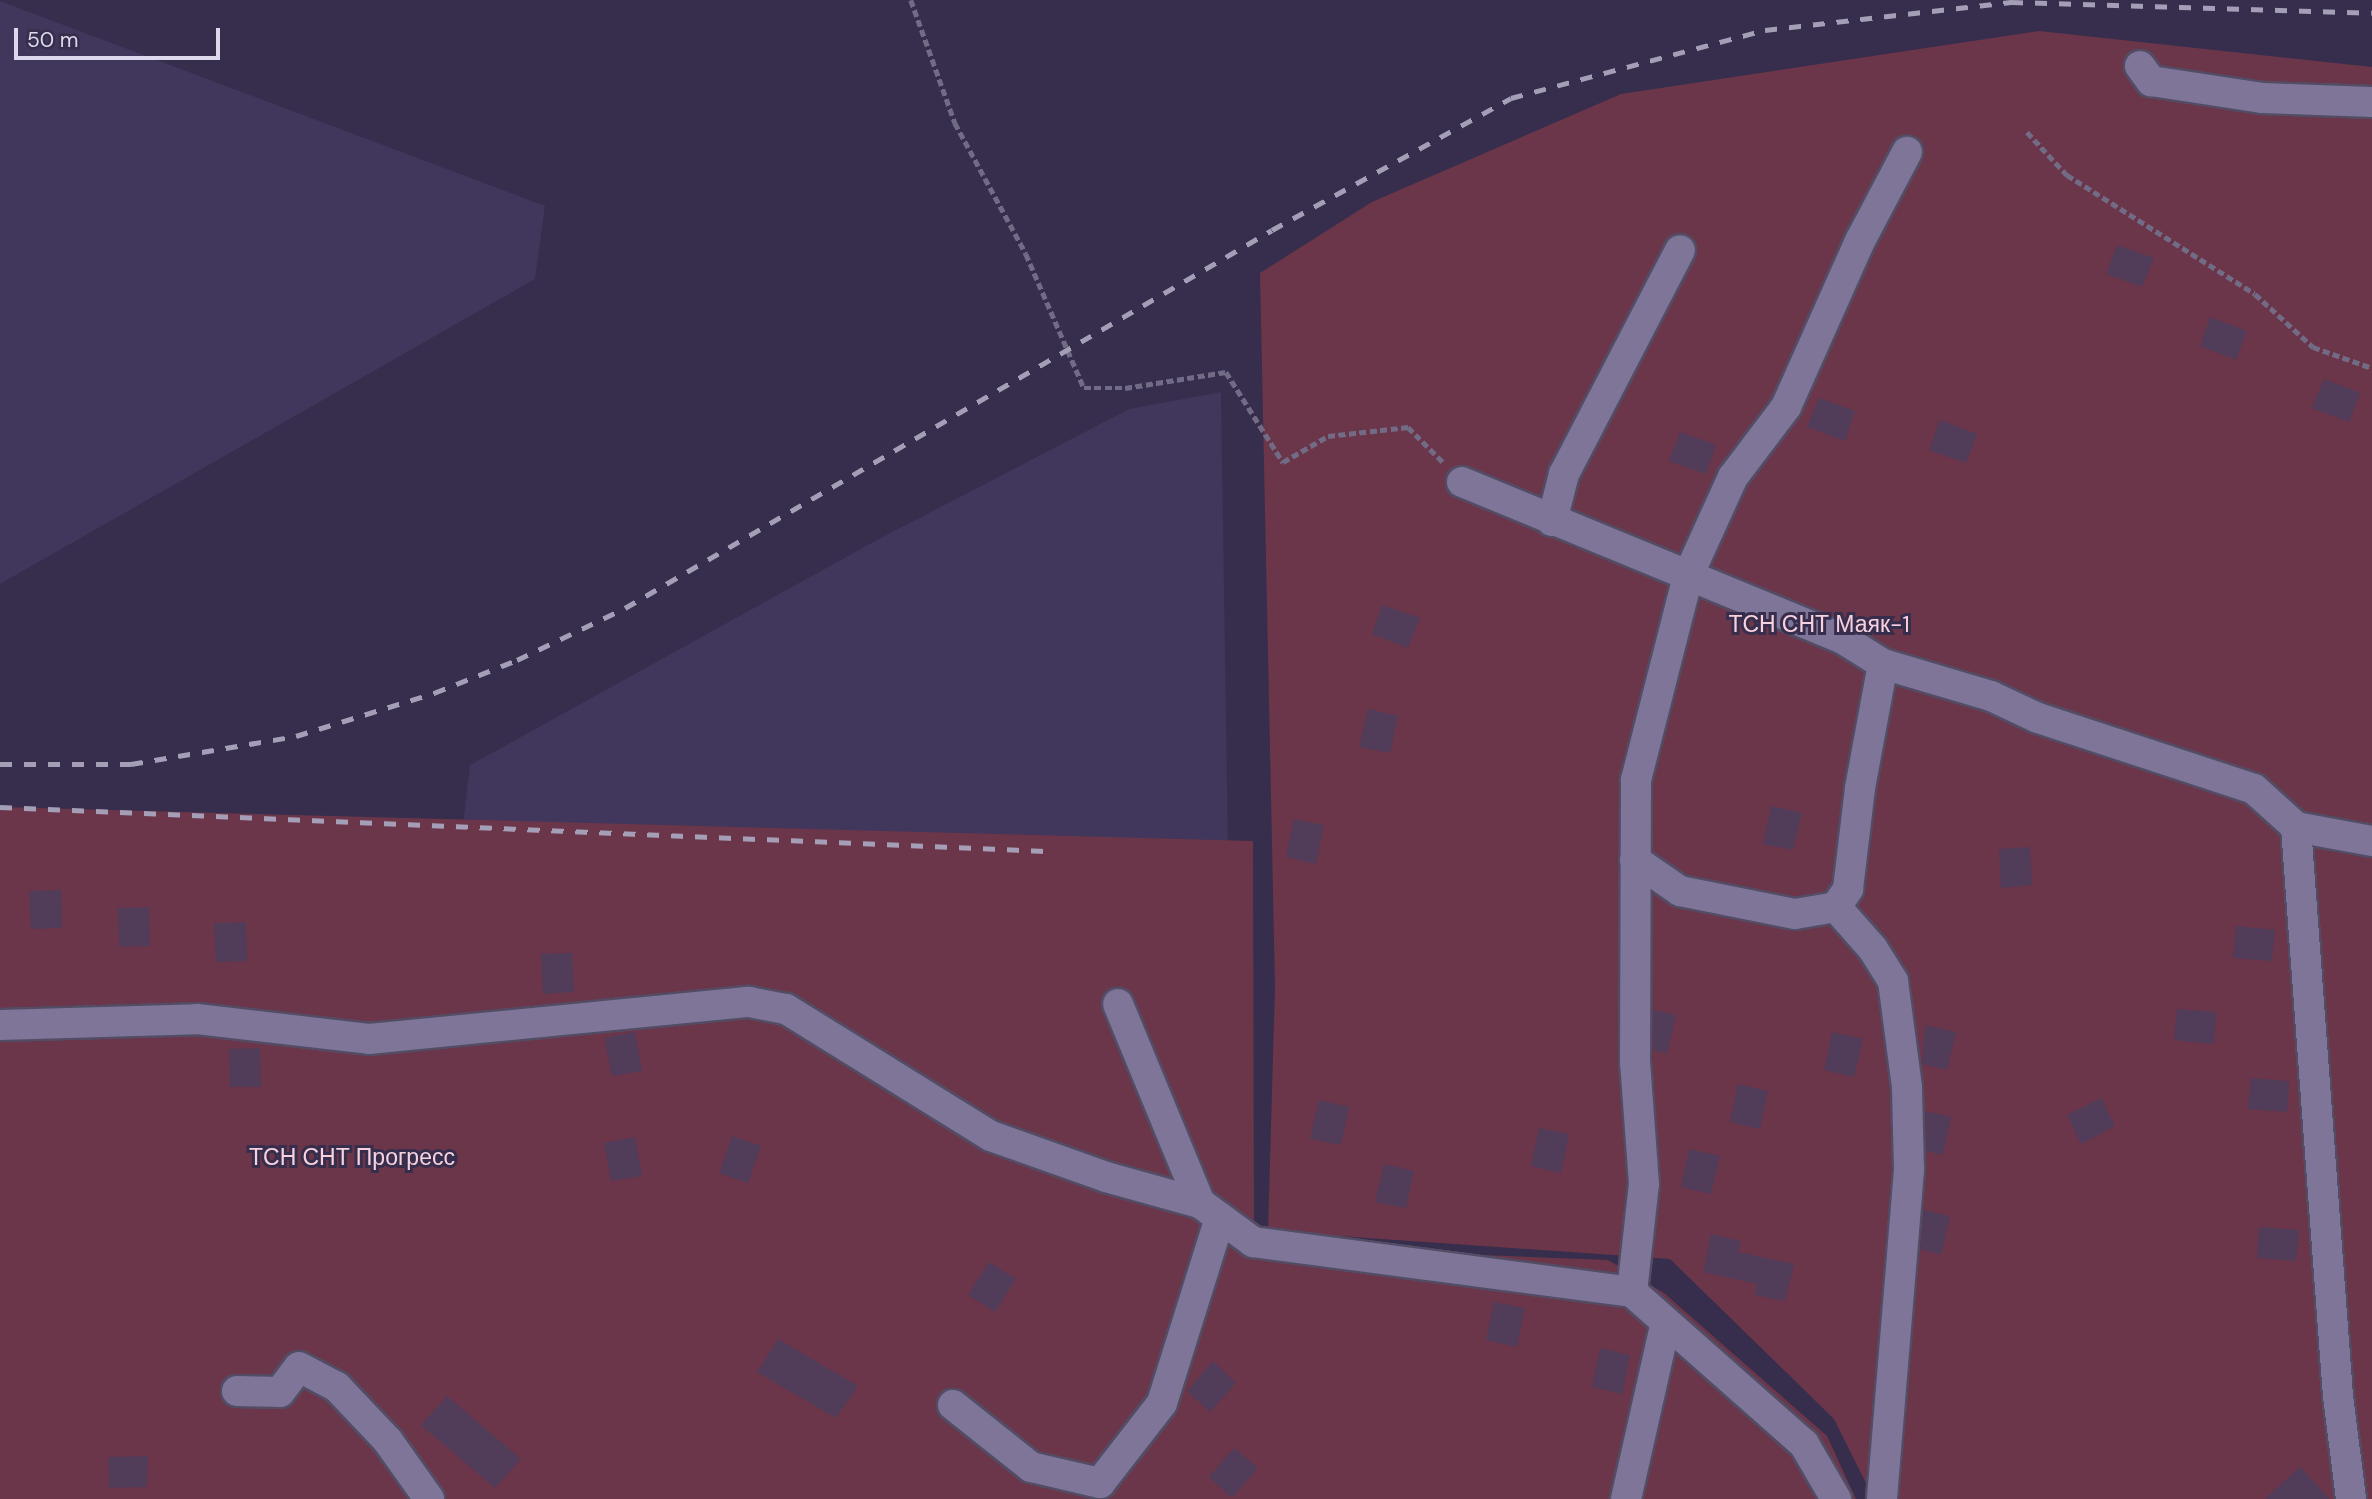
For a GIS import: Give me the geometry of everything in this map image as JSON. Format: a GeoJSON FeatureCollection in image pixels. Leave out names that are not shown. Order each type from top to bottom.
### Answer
{"type":"FeatureCollection","features":[{"type":"Feature","properties":{"kind":"street"},"geometry":{"type":"LineString","coordinates":[[2140,66],[2151,81],[2225,92],[2372,102]]}},
{"type":"Feature","properties":{"kind":"street"},"geometry":{"type":"LineString","coordinates":[[1632,1292],[1644,1184],[1635,1062],[1636,780],[1688,576],[1733,477],[1786,407],[1860,241],[1907,152]]}},
{"type":"Feature","properties":{"kind":"street"},"geometry":{"type":"LineString","coordinates":[[1552,521],[1564,474],[1680,250]]}},
{"type":"Feature","properties":{"kind":"street"},"geometry":{"type":"LineString","coordinates":[[1462,482],[1552,521],[1627,546],[1688,576],[1843,639],[1883,664],[1991,696],[2038,718],[2254,789],[2296,827],[2372,841]]}},
{"type":"Feature","properties":{"kind":"street"},"geometry":{"type":"LineString","coordinates":[[1635,860],[1680,891],[1795,914],[1836,907],[1849,889],[1860,788],[1883,664]]}},
{"type":"Feature","properties":{"kind":"street"},"geometry":{"type":"LineString","coordinates":[[2296,827],[2338,1396],[2351,1499]]}},
{"type":"Feature","properties":{"kind":"street"},"geometry":{"type":"LineString","coordinates":[[1836,907],[1893,981],[1907,1088],[1908,1196],[1882,1499]]}},
{"type":"Feature","properties":{"kind":"street"},"geometry":{"type":"LineString","coordinates":[[0,1025],[197,1019],[369,1038],[749,1002],[786,1009],[991,1136],[1210,1211],[1253,1242],[1632,1292],[1804,1444],[1836,1499]]}},
{"type":"Feature","properties":{"kind":"street"},"geometry":{"type":"LineString","coordinates":[[953,1405],[1031,1467],[1100,1483],[1162,1403],[1210,1211],[1118,1004]]}},
{"type":"Feature","properties":{"kind":"street"},"geometry":{"type":"LineString","coordinates":[[1626,1499],[1666,1322]]}},
{"type":"Feature","properties":{"kind":"street"},"geometry":{"type":"LineString","coordinates":[[237,1391],[280,1392],[299,1367],[337,1387],[388,1441],[429,1499]]}},
{"type":"Feature","properties":{"kind":"path"},"geometry":{"type":"LineString","coordinates":[[911,0],[955,123],[1026,254],[1084,388],[1125,388],[1226,372],[1283,462],[1328,436],[1408,427],[1462,482]]}},
{"type":"Feature","properties":{"kind":"path"},"geometry":{"type":"LineString","coordinates":[[2027,132],[2067,175],[2255,294],[2314,347],[2372,368]]}},
{"type":"Feature","properties":{"kind":"shaded area"},"geometry":{"type":"Polygon","coordinates":[[[0,1],[545,206],[535,279],[0,584],[0,1]]]}},
{"type":"Feature","properties":{"kind":"shaded area"},"geometry":{"type":"Polygon","coordinates":[[[1221,392],[1232,1106],[458,867],[470,765],[875,541],[1129,409],[1221,392]]]}},
{"type":"Feature","properties":{"kind":"green space","name":"ТСН СНТ Маяк-1"},"geometry":{"type":"Polygon","coordinates":[[[2039,31],[2372,67],[2372,1499],[1874,1499],[1834,1419],[1670,1259],[1268,1231],[1275,987],[1260,273],[1372,202],[1621,94],[2039,31]]]}},
{"type":"Feature","properties":{"kind":"green space","name":"ТСН СНТ Прогресс"},"geometry":{"type":"Polygon","coordinates":[[[0,807],[1253,841],[1254,1246],[1608,1260],[1664,1293],[1827,1436],[1856,1499],[0,1499],[0,807]]]}},
{"type":"Feature","properties":{"kind":"building"},"geometry":{"type":"Polygon","coordinates":[[[2117,245],[2154,258],[2142,287],[2106,274],[2117,245]]]}},
{"type":"Feature","properties":{"kind":"building"},"geometry":{"type":"Polygon","coordinates":[[[2210,317],[2247,331],[2236,360],[2200,346],[2210,317]]]}},
{"type":"Feature","properties":{"kind":"building"},"geometry":{"type":"Polygon","coordinates":[[[2324,379],[2360,393],[2349,422],[2312,408],[2324,379]]]}},
{"type":"Feature","properties":{"kind":"building"},"geometry":{"type":"Polygon","coordinates":[[[1819,398],[1855,411],[1845,441],[1807,427],[1819,398]]]}},
{"type":"Feature","properties":{"kind":"building"},"geometry":{"type":"Polygon","coordinates":[[[1940,420],[1977,434],[1966,463],[1929,450],[1940,420]]]}},
{"type":"Feature","properties":{"kind":"building"},"geometry":{"type":"Polygon","coordinates":[[[1680,432],[1716,445],[1706,474],[1669,461],[1680,432]]]}},
{"type":"Feature","properties":{"kind":"building"},"geometry":{"type":"Polygon","coordinates":[[[1382,605],[1420,618],[1408,648],[1372,634],[1382,605]]]}},
{"type":"Feature","properties":{"kind":"building"},"geometry":{"type":"Polygon","coordinates":[[[1368,709],[1398,716],[1390,753],[1359,747],[1368,709]]]}},
{"type":"Feature","properties":{"kind":"building"},"geometry":{"type":"Polygon","coordinates":[[[1771,806],[1802,813],[1793,850],[1763,844],[1771,806]]]}},
{"type":"Feature","properties":{"kind":"building"},"geometry":{"type":"Polygon","coordinates":[[[1294,819],[1324,825],[1316,864],[1286,857],[1294,819]]]}},
{"type":"Feature","properties":{"kind":"building"},"geometry":{"type":"Polygon","coordinates":[[[2030,847],[2032,885],[2001,888],[1999,849],[2030,847]]]}},
{"type":"Feature","properties":{"kind":"building"},"geometry":{"type":"Polygon","coordinates":[[[61,890],[62,928],[31,929],[29,891],[61,890]]]}},
{"type":"Feature","properties":{"kind":"building"},"geometry":{"type":"Polygon","coordinates":[[[149,907],[150,946],[119,947],[118,908],[149,907]]]}},
{"type":"Feature","properties":{"kind":"building"},"geometry":{"type":"Polygon","coordinates":[[[246,922],[247,961],[216,962],[214,923],[246,922]]]}},
{"type":"Feature","properties":{"kind":"building"},"geometry":{"type":"Polygon","coordinates":[[[2236,926],[2275,930],[2272,961],[2233,958],[2236,926]]]}},
{"type":"Feature","properties":{"kind":"building"},"geometry":{"type":"Polygon","coordinates":[[[572,953],[574,992],[543,994],[541,954],[572,953]]]}},
{"type":"Feature","properties":{"kind":"building"},"geometry":{"type":"Polygon","coordinates":[[[2177,1009],[2216,1012],[2214,1044],[2174,1040],[2177,1009]]]}},
{"type":"Feature","properties":{"kind":"building"},"geometry":{"type":"Polygon","coordinates":[[[1653,1010],[1676,1015],[1667,1054],[1653,1050],[1653,1010]]]}},
{"type":"Feature","properties":{"kind":"building"},"geometry":{"type":"Polygon","coordinates":[[[1925,1025],[1956,1032],[1947,1070],[1922,1064],[1925,1025]]]}},
{"type":"Feature","properties":{"kind":"building"},"geometry":{"type":"Polygon","coordinates":[[[635,1032],[642,1071],[612,1076],[604,1038],[635,1032]]]}},
{"type":"Feature","properties":{"kind":"building"},"geometry":{"type":"Polygon","coordinates":[[[1832,1032],[1863,1039],[1854,1077],[1824,1070],[1832,1032]]]}},
{"type":"Feature","properties":{"kind":"building"},"geometry":{"type":"Polygon","coordinates":[[[260,1048],[261,1087],[230,1087],[229,1049],[260,1048]]]}},
{"type":"Feature","properties":{"kind":"building"},"geometry":{"type":"Polygon","coordinates":[[[2251,1078],[2289,1081],[2287,1112],[2248,1109],[2251,1078]]]}},
{"type":"Feature","properties":{"kind":"building"},"geometry":{"type":"Polygon","coordinates":[[[1738,1084],[1768,1091],[1760,1129],[1730,1122],[1738,1084]]]}},
{"type":"Feature","properties":{"kind":"building"},"geometry":{"type":"Polygon","coordinates":[[[2101,1098],[2115,1126],[2081,1144],[2067,1115],[2101,1098]]]}},
{"type":"Feature","properties":{"kind":"building"},"geometry":{"type":"Polygon","coordinates":[[[1319,1100],[1349,1107],[1341,1145],[1310,1139],[1319,1100]]]}},
{"type":"Feature","properties":{"kind":"building"},"geometry":{"type":"Polygon","coordinates":[[[1925,1111],[1951,1117],[1943,1155],[1926,1151],[1925,1111]]]}},
{"type":"Feature","properties":{"kind":"building"},"geometry":{"type":"Polygon","coordinates":[[[1539,1128],[1569,1134],[1561,1173],[1531,1166],[1539,1128]]]}},
{"type":"Feature","properties":{"kind":"building"},"geometry":{"type":"Polygon","coordinates":[[[732,1136],[761,1146],[748,1183],[719,1173],[732,1136]]]}},
{"type":"Feature","properties":{"kind":"building"},"geometry":{"type":"Polygon","coordinates":[[[635,1137],[642,1176],[611,1181],[604,1143],[635,1137]]]}},
{"type":"Feature","properties":{"kind":"building"},"geometry":{"type":"Polygon","coordinates":[[[1689,1149],[1720,1156],[1711,1194],[1681,1187],[1689,1149]]]}},
{"type":"Feature","properties":{"kind":"building"},"geometry":{"type":"Polygon","coordinates":[[[1384,1164],[1414,1171],[1406,1208],[1375,1202],[1384,1164]]]}},
{"type":"Feature","properties":{"kind":"building"},"geometry":{"type":"Polygon","coordinates":[[[1923,1210],[1950,1216],[1941,1255],[1920,1249],[1923,1210]]]}},
{"type":"Feature","properties":{"kind":"building"},"geometry":{"type":"Polygon","coordinates":[[[2259,1227],[2299,1230],[2296,1261],[2257,1258],[2259,1227]]]}},
{"type":"Feature","properties":{"kind":"building"},"geometry":{"type":"Polygon","coordinates":[[[1711,1234],[1741,1241],[1738,1252],[1794,1264],[1785,1301],[1755,1295],[1757,1284],[1703,1272],[1711,1234]]]}},
{"type":"Feature","properties":{"kind":"building"},"geometry":{"type":"Polygon","coordinates":[[[989,1262],[1016,1279],[995,1312],[968,1295],[989,1262]]]}},
{"type":"Feature","properties":{"kind":"building"},"geometry":{"type":"Polygon","coordinates":[[[1494,1302],[1525,1308],[1517,1347],[1486,1340],[1494,1302]]]}},
{"type":"Feature","properties":{"kind":"building"},"geometry":{"type":"Polygon","coordinates":[[[778,1339],[858,1386],[836,1418],[757,1372],[778,1339]]]}},
{"type":"Feature","properties":{"kind":"building"},"geometry":{"type":"Polygon","coordinates":[[[1600,1348],[1630,1355],[1622,1394],[1592,1387],[1600,1348]]]}},
{"type":"Feature","properties":{"kind":"building"},"geometry":{"type":"Polygon","coordinates":[[[1213,1361],[1236,1383],[1210,1412],[1187,1391],[1213,1361]]]}},
{"type":"Feature","properties":{"kind":"building"},"geometry":{"type":"Polygon","coordinates":[[[447,1396],[521,1459],[495,1488],[421,1425],[447,1396]]]}},
{"type":"Feature","properties":{"kind":"building"},"geometry":{"type":"Polygon","coordinates":[[[1234,1448],[1258,1468],[1232,1498],[1209,1477],[1234,1448]]]}},
{"type":"Feature","properties":{"kind":"building"},"geometry":{"type":"Polygon","coordinates":[[[148,1456],[147,1487],[109,1488],[108,1457],[148,1456]]]}},
{"type":"Feature","properties":{"kind":"building"},"geometry":{"type":"Polygon","coordinates":[[[2300,1467],[2330,1499],[2265,1499],[2291,1475],[2300,1467]]]}},
{"type":"Feature","properties":{"kind":"railway"},"geometry":{"type":"LineString","coordinates":[[0,764],[131,764],[296,736],[434,693],[517,660],[625,608],[1272,230],[1511,98],[1765,30],[2011,2],[2372,13]]}},
{"type":"Feature","properties":{"kind":"railway"},"geometry":{"type":"LineString","coordinates":[[0,807],[1045,851]]}}]}
